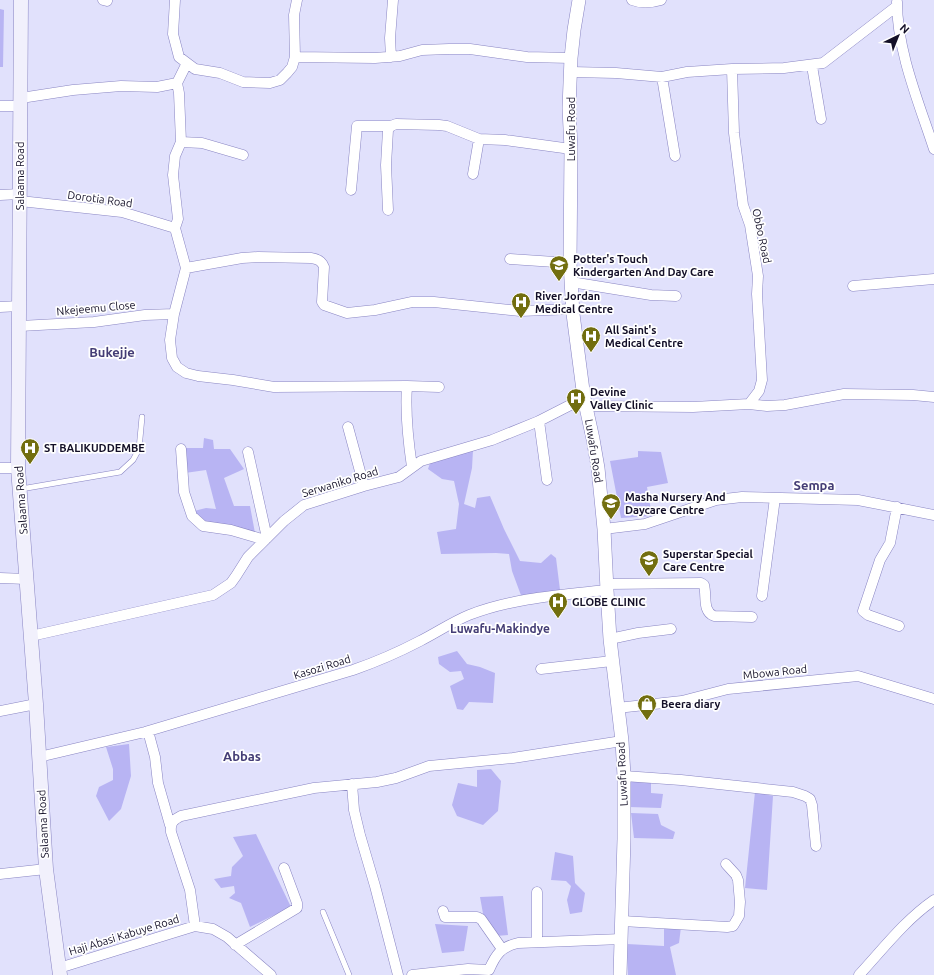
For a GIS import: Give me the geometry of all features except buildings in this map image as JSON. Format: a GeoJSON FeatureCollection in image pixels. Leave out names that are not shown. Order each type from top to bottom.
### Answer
{"type":"FeatureCollection","features":[{"type":"Feature","properties":{"kind":"main road","name":"Salaama Road"},"geometry":{"type":"LineString","coordinates":[[21,0],[18,468],[36,704],[46,869],[60,971]]}},
{"type":"Feature","properties":{"kind":"street"},"geometry":{"type":"LineString","coordinates":[[174,0],[173,34],[179,57],[195,69],[220,73],[243,82],[270,83],[280,80],[292,67],[295,57],[294,15],[297,0]]}},
{"type":"Feature","properties":{"kind":"street"},"geometry":{"type":"LineString","coordinates":[[391,57],[390,38],[393,0]]}},
{"type":"Feature","properties":{"kind":"street","name":"Luwafu Road"},"geometry":{"type":"LineString","coordinates":[[579,0],[574,30],[569,108],[571,149],[570,263],[573,309],[585,402],[598,468],[604,529],[610,638],[622,741],[624,776],[624,839],[620,975]]}},
{"type":"Feature","properties":{"kind":"street"},"geometry":{"type":"LineString","coordinates":[[632,0],[644,3],[661,0]]}},
{"type":"Feature","properties":{"kind":"street"},"geometry":{"type":"LineString","coordinates":[[571,72],[616,73],[662,77],[687,72],[784,68],[823,64],[898,3]]}},
{"type":"Feature","properties":{"kind":"street"},"geometry":{"type":"LineString","coordinates":[[898,3],[901,38],[907,64],[934,149]]}},
{"type":"Feature","properties":{"kind":"street"},"geometry":{"type":"LineString","coordinates":[[295,57],[375,58],[400,56],[422,50],[470,49],[527,57],[572,58]]}},
{"type":"Feature","properties":{"kind":"street"},"geometry":{"type":"LineString","coordinates":[[187,63],[177,83],[179,94],[181,142],[175,156],[172,175],[178,219],[175,228],[186,268],[174,314],[170,340],[171,354],[177,367],[186,373],[274,387],[439,387]]}},
{"type":"Feature","properties":{"kind":"street"},"geometry":{"type":"LineString","coordinates":[[812,66],[821,119]]}},
{"type":"Feature","properties":{"kind":"street","name":"Obbo Road"},"geometry":{"type":"LineString","coordinates":[[732,69],[735,141],[743,205],[750,225],[758,276],[757,294],[762,380],[759,390],[749,404]]}},
{"type":"Feature","properties":{"kind":"street"},"geometry":{"type":"LineString","coordinates":[[662,77],[675,156]]}},
{"type":"Feature","properties":{"kind":"street"},"geometry":{"type":"LineString","coordinates":[[0,106],[73,90],[121,86],[156,87],[177,83]]}},
{"type":"Feature","properties":{"kind":"street"},"geometry":{"type":"LineString","coordinates":[[351,190],[357,126],[391,126],[402,123],[439,125],[447,126],[479,139],[505,140],[571,149]]}},
{"type":"Feature","properties":{"kind":"street"},"geometry":{"type":"LineString","coordinates":[[388,210],[386,166],[388,130],[391,126]]}},
{"type":"Feature","properties":{"kind":"street"},"geometry":{"type":"LineString","coordinates":[[473,174],[479,139]]}},
{"type":"Feature","properties":{"kind":"street"},"geometry":{"type":"LineString","coordinates":[[181,142],[202,143],[243,155]]}},
{"type":"Feature","properties":{"kind":"street","name":"Dorotia Road"},"geometry":{"type":"LineString","coordinates":[[0,195],[122,212],[175,228]]}},
{"type":"Feature","properties":{"kind":"street"},"geometry":{"type":"LineString","coordinates":[[186,268],[242,258],[258,257],[317,259],[324,267],[322,302],[324,305],[347,313],[375,310],[412,302],[434,302],[520,312],[573,309]]}},
{"type":"Feature","properties":{"kind":"street"},"geometry":{"type":"LineString","coordinates":[[510,259],[570,263]]}},
{"type":"Feature","properties":{"kind":"street"},"geometry":{"type":"LineString","coordinates":[[854,286],[934,279]]}},
{"type":"Feature","properties":{"kind":"street"},"geometry":{"type":"LineString","coordinates":[[571,282],[651,295],[676,296]]}},
{"type":"Feature","properties":{"kind":"street"},"geometry":{"type":"LineString","coordinates":[[0,307],[20,306]]}},
{"type":"Feature","properties":{"kind":"street","name":"Nkejeemu Close"},"geometry":{"type":"LineString","coordinates":[[20,326],[94,322],[145,315],[174,314]]}},
{"type":"Feature","properties":{"kind":"street"},"geometry":{"type":"LineString","coordinates":[[407,386],[406,402],[408,436],[412,467]]}},
{"type":"Feature","properties":{"kind":"street"},"geometry":{"type":"LineString","coordinates":[[585,402],[693,407],[749,404],[768,406],[785,405],[844,394],[934,397]]}},
{"type":"Feature","properties":{"kind":"street","name":"Serwaniko Road"},"geometry":{"type":"LineString","coordinates":[[31,636],[213,595],[231,583],[248,557],[304,505],[364,486],[399,477],[421,461],[492,440],[585,402]]}},
{"type":"Feature","properties":{"kind":"street"},"geometry":{"type":"LineString","coordinates":[[539,421],[547,480]]}},
{"type":"Feature","properties":{"kind":"street"},"geometry":{"type":"LineString","coordinates":[[348,427],[364,486]]}},
{"type":"Feature","properties":{"kind":"street"},"geometry":{"type":"LineString","coordinates":[[181,449],[184,492],[192,516],[203,526],[231,530],[266,539],[248,452]]}},
{"type":"Feature","properties":{"kind":"street"},"geometry":{"type":"LineString","coordinates":[[0,468],[18,468]]}},
{"type":"Feature","properties":{"kind":"street"},"geometry":{"type":"LineString","coordinates":[[604,529],[645,524],[716,500],[742,497],[858,500],[934,515]]}},
{"type":"Feature","properties":{"kind":"street"},"geometry":{"type":"LineString","coordinates":[[762,596],[775,498]]}},
{"type":"Feature","properties":{"kind":"street"},"geometry":{"type":"LineString","coordinates":[[897,507],[890,544],[880,560],[863,611],[868,615],[899,626]]}},
{"type":"Feature","properties":{"kind":"street"},"geometry":{"type":"LineString","coordinates":[[0,578],[27,578]]}},
{"type":"Feature","properties":{"kind":"street","name":"Kasozi Road"},"geometry":{"type":"LineString","coordinates":[[39,757],[148,731],[353,670],[394,654],[468,615],[512,603],[607,587],[700,584],[704,585],[706,606],[710,614],[714,616],[752,617]]}},
{"type":"Feature","properties":{"kind":"street"},"geometry":{"type":"LineString","coordinates":[[610,638],[638,633],[671,630]]}},
{"type":"Feature","properties":{"kind":"street"},"geometry":{"type":"LineString","coordinates":[[541,669],[612,660]]}},
{"type":"Feature","properties":{"kind":"street","name":"Mbowa Road"},"geometry":{"type":"LineString","coordinates":[[617,708],[682,701],[728,688],[858,676],[934,699]]}},
{"type":"Feature","properties":{"kind":"street"},"geometry":{"type":"LineString","coordinates":[[0,711],[36,704]]}},
{"type":"Feature","properties":{"kind":"street"},"geometry":{"type":"LineString","coordinates":[[148,731],[155,757],[158,783],[171,832],[190,890],[195,926],[214,929],[227,937],[271,975]]}},
{"type":"Feature","properties":{"kind":"street"},"geometry":{"type":"LineString","coordinates":[[170,825],[173,820],[181,816],[314,788],[396,778],[429,766],[513,758],[622,741]]}},
{"type":"Feature","properties":{"kind":"street"},"geometry":{"type":"LineString","coordinates":[[624,776],[681,780],[793,792],[805,796],[810,799],[812,805],[816,846]]}},
{"type":"Feature","properties":{"kind":"street"},"geometry":{"type":"LineString","coordinates":[[352,784],[354,810],[360,835],[398,975]]}},
{"type":"Feature","properties":{"kind":"street"},"geometry":{"type":"LineString","coordinates":[[622,921],[727,927],[733,926],[739,916],[740,902],[738,880],[736,875],[726,864]]}},
{"type":"Feature","properties":{"kind":"street"},"geometry":{"type":"LineString","coordinates":[[235,945],[297,908],[297,903],[284,868]]}},
{"type":"Feature","properties":{"kind":"street"},"geometry":{"type":"LineString","coordinates":[[0,874],[46,869]]}},
{"type":"Feature","properties":{"kind":"street"},"geometry":{"type":"LineString","coordinates":[[537,892],[537,942]]}},
{"type":"Feature","properties":{"kind":"street"},"geometry":{"type":"LineString","coordinates":[[859,975],[920,910],[934,900]]}},
{"type":"Feature","properties":{"kind":"street"},"geometry":{"type":"LineString","coordinates":[[442,911],[444,917],[477,917],[502,949]]}},
{"type":"Feature","properties":{"kind":"street","name":"Haji Abasi Kabuye Road"},"geometry":{"type":"LineString","coordinates":[[60,971],[195,926]]}},
{"type":"Feature","properties":{"kind":"street"},"geometry":{"type":"LineString","coordinates":[[412,975],[468,969],[490,973],[494,960],[502,949],[518,943],[622,939]]}},
{"type":"Feature","properties":{"kind":"lane"},"geometry":{"type":"LineString","coordinates":[[20,489],[120,472],[132,460],[139,449],[142,417]]}},
{"type":"Feature","properties":{"kind":"lane"},"geometry":{"type":"LineString","coordinates":[[323,912],[349,975]]}},
{"type":"Feature","properties":{"kind":"shaded area"},"geometry":{"type":"Polygon","coordinates":[[[0,9],[4,10],[3,67],[0,67],[0,9]]]}},
{"type":"Feature","properties":{"kind":"shaded area"},"geometry":{"type":"Polygon","coordinates":[[[204,438],[213,440],[214,449],[230,449],[244,469],[224,478],[234,506],[250,506],[255,533],[203,524],[194,511],[206,508],[216,509],[206,470],[185,473],[185,448],[203,448],[204,438]]]}},
{"type":"Feature","properties":{"kind":"shaded area"},"geometry":{"type":"Polygon","coordinates":[[[473,450],[472,468],[464,504],[475,508],[477,498],[490,496],[520,561],[541,563],[551,554],[556,558],[560,590],[522,598],[512,571],[509,554],[441,554],[437,532],[456,529],[459,504],[454,481],[442,479],[428,469],[430,463],[473,450]]]}},
{"type":"Feature","properties":{"kind":"shaded area"},"geometry":{"type":"Polygon","coordinates":[[[638,451],[661,452],[668,483],[647,487],[652,516],[621,518],[610,461],[638,457],[638,451]]]}},
{"type":"Feature","properties":{"kind":"shaded area"},"geometry":{"type":"Polygon","coordinates":[[[457,651],[467,664],[495,673],[493,703],[469,702],[463,710],[457,709],[450,686],[464,679],[461,671],[450,672],[439,664],[438,657],[457,651]]]}},
{"type":"Feature","properties":{"kind":"shaded area"},"geometry":{"type":"Polygon","coordinates":[[[129,744],[131,776],[121,809],[109,821],[96,796],[99,787],[113,780],[113,769],[106,747],[129,744]]]}},
{"type":"Feature","properties":{"kind":"shaded area"},"geometry":{"type":"Polygon","coordinates":[[[491,769],[501,781],[498,811],[483,825],[457,816],[452,805],[458,783],[477,787],[477,770],[491,769]]]}},
{"type":"Feature","properties":{"kind":"shaded area"},"geometry":{"type":"Polygon","coordinates":[[[627,782],[651,782],[651,793],[663,794],[661,808],[629,807],[627,782]]]}},
{"type":"Feature","properties":{"kind":"shaded area"},"geometry":{"type":"Polygon","coordinates":[[[755,792],[773,796],[767,890],[745,888],[755,792]]]}},
{"type":"Feature","properties":{"kind":"shaded area"},"geometry":{"type":"Polygon","coordinates":[[[631,813],[658,814],[661,825],[675,832],[673,839],[634,838],[631,813]]]}},
{"type":"Feature","properties":{"kind":"shaded area"},"geometry":{"type":"Polygon","coordinates":[[[256,834],[291,907],[250,927],[241,903],[229,898],[235,893],[234,886],[221,888],[214,879],[231,876],[232,867],[243,856],[233,837],[256,834]]]}},
{"type":"Feature","properties":{"kind":"shaded area"},"geometry":{"type":"Polygon","coordinates":[[[555,852],[573,856],[575,883],[585,893],[582,912],[570,914],[567,900],[571,886],[566,881],[551,880],[555,852]]]}},
{"type":"Feature","properties":{"kind":"shaded area"},"geometry":{"type":"Polygon","coordinates":[[[503,896],[508,935],[496,936],[484,919],[480,897],[503,896]]]}},
{"type":"Feature","properties":{"kind":"shaded area"},"geometry":{"type":"Polygon","coordinates":[[[435,924],[468,926],[464,951],[442,953],[435,924]]]}},
{"type":"Feature","properties":{"kind":"shaded area"},"geometry":{"type":"Polygon","coordinates":[[[664,925],[681,927],[679,943],[670,947],[676,975],[628,975],[627,944],[664,946],[664,925]]]}},
{"type":"Feature","properties":{"kind":"place","name":"Potter's Touch Kindergarten And Day Care"},"geometry":{"type":"Point","coordinates":[559,282]}},
{"type":"Feature","properties":{"kind":"place","name":"River Jordan Medical Centre"},"geometry":{"type":"Point","coordinates":[521,319]}},
{"type":"Feature","properties":{"kind":"place","name":"All Saint's Medical Centre"},"geometry":{"type":"Point","coordinates":[591,353]}},
{"type":"Feature","properties":{"kind":"place","name":"Devine Valley Clinic"},"geometry":{"type":"Point","coordinates":[576,415]}},
{"type":"Feature","properties":{"kind":"place","name":"ST BALIKUDDEMBE"},"geometry":{"type":"Point","coordinates":[30,465]}},
{"type":"Feature","properties":{"kind":"place","name":"Masha Nursery And Daycare Centre"},"geometry":{"type":"Point","coordinates":[611,520]}},
{"type":"Feature","properties":{"kind":"place","name":"Superstar Special Care Centre"},"geometry":{"type":"Point","coordinates":[649,577]}},
{"type":"Feature","properties":{"kind":"place","name":"GLOBE CLINIC"},"geometry":{"type":"Point","coordinates":[558,619]}},
{"type":"Feature","properties":{"kind":"place","name":"Beera diary"},"geometry":{"type":"Point","coordinates":[647,721]}},
{"type":"Feature","properties":{"kind":"district","name":"Bukejje"},"geometry":{"type":"Point","coordinates":[112,352]}},
{"type":"Feature","properties":{"kind":"district","name":"Sempa"},"geometry":{"type":"Point","coordinates":[814,485]}},
{"type":"Feature","properties":{"kind":"district","name":"Luwafu-Makindye"},"geometry":{"type":"Point","coordinates":[500,629]}},
{"type":"Feature","properties":{"kind":"district","name":"Abbas"},"geometry":{"type":"Point","coordinates":[242,756]}}]}
